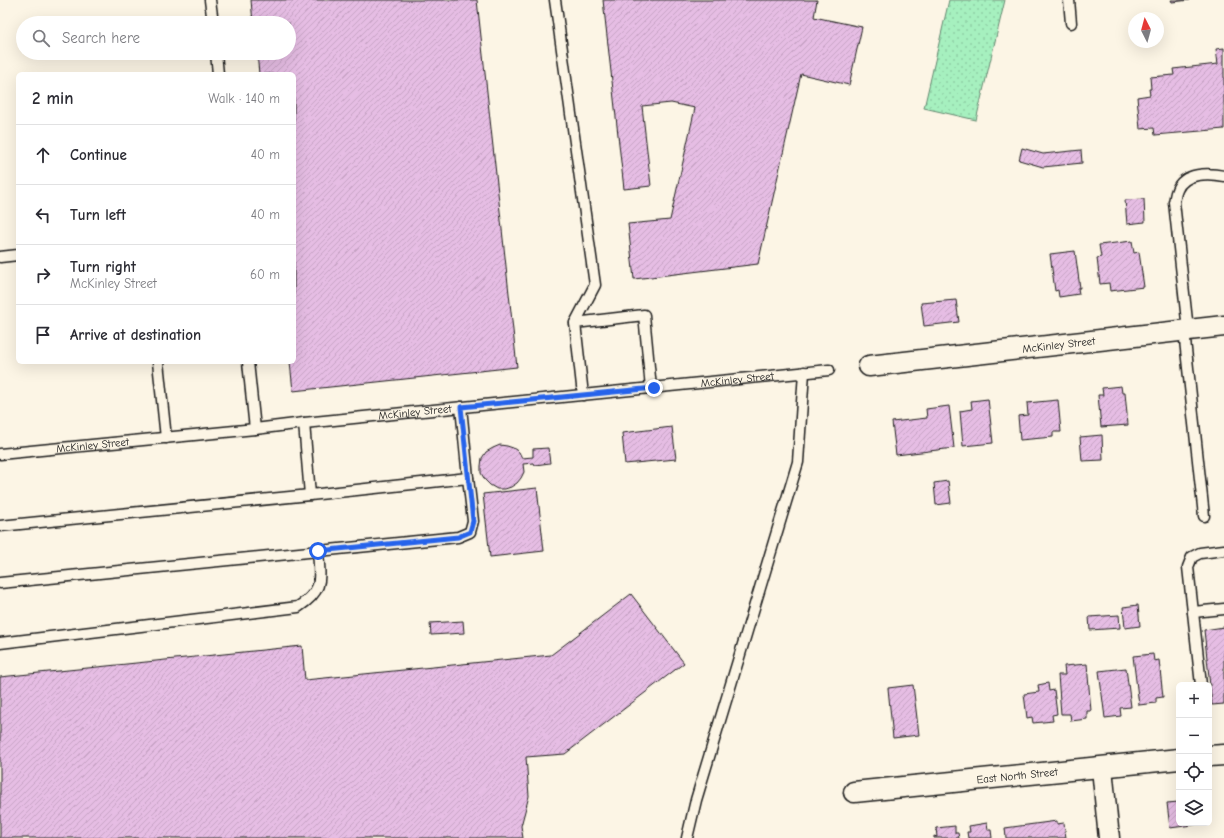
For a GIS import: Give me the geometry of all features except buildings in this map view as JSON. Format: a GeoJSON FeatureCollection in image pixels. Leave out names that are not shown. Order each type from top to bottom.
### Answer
{"type":"FeatureCollection","features":[{"type":"Feature","properties":{"kind":"street","name":"McKinley Street"},"geometry":{"type":"LineString","coordinates":[[869,366],[1224,326]]}},
{"type":"Feature","properties":{"kind":"street"},"geometry":{"type":"LineString","coordinates":[[1212,756],[1224,755]]}},
{"type":"Feature","properties":{"kind":"street","name":"East North Street"},"geometry":{"type":"LineString","coordinates":[[854,792],[1176,759]]}},
{"type":"Feature","properties":{"kind":"street"},"geometry":{"type":"LineString","coordinates":[[1102,768],[1109,838]]}},
{"type":"Feature","properties":{"kind":"lane"},"geometry":{"type":"LineString","coordinates":[[210,0],[212,16]]}},
{"type":"Feature","properties":{"kind":"lane"},"geometry":{"type":"LineString","coordinates":[[555,0],[595,285],[575,324],[583,395]]}},
{"type":"Feature","properties":{"kind":"lane"},"geometry":{"type":"LineString","coordinates":[[1069,0],[1071,23]]}},
{"type":"Feature","properties":{"kind":"lane"},"geometry":{"type":"LineString","coordinates":[[217,60],[218,72]]}},
{"type":"Feature","properties":{"kind":"lane"},"geometry":{"type":"LineString","coordinates":[[1204,516],[1174,202],[1177,189],[1185,180],[1197,175],[1211,174],[1224,176]]}},
{"type":"Feature","properties":{"kind":"lane"},"geometry":{"type":"LineString","coordinates":[[0,257],[16,255]]}},
{"type":"Feature","properties":{"kind":"lane"},"geometry":{"type":"LineString","coordinates":[[575,324],[644,315],[651,388]]}},
{"type":"Feature","properties":{"kind":"lane"},"geometry":{"type":"LineString","coordinates":[[158,364],[166,438]]}},
{"type":"Feature","properties":{"kind":"lane"},"geometry":{"type":"LineString","coordinates":[[248,364],[255,429]]}},
{"type":"Feature","properties":{"kind":"lane","name":"McKinley Street"},"geometry":{"type":"LineString","coordinates":[[0,454],[829,370]]}},
{"type":"Feature","properties":{"kind":"lane"},"geometry":{"type":"LineString","coordinates":[[687,838],[696,800],[798,462],[804,372]]}},
{"type":"Feature","properties":{"kind":"lane"},"geometry":{"type":"LineString","coordinates":[[0,583],[458,537],[470,532],[473,521],[461,407]]}},
{"type":"Feature","properties":{"kind":"lane"},"geometry":{"type":"LineString","coordinates":[[304,423],[310,495]]}},
{"type":"Feature","properties":{"kind":"lane"},"geometry":{"type":"LineString","coordinates":[[0,526],[468,478]]}},
{"type":"Feature","properties":{"kind":"lane"},"geometry":{"type":"LineString","coordinates":[[1201,682],[1188,567],[1192,557],[1200,553],[1224,550]]}},
{"type":"Feature","properties":{"kind":"lane"},"geometry":{"type":"LineString","coordinates":[[0,643],[298,607],[309,600],[318,588],[320,574],[318,551]]}},
{"type":"Feature","properties":{"kind":"lane"},"geometry":{"type":"LineString","coordinates":[[1193,612],[1224,609]]}},
{"type":"Feature","properties":{"kind":"green space"},"geometry":{"type":"Polygon","coordinates":[[[949,0],[1005,0],[976,120],[924,108],[949,0]]]}},
{"type":"Feature","properties":{"kind":"route"},"geometry":{"type":"LineString","coordinates":[[318,551],[458,537],[470,532],[473,521],[461,407],[654,388]]}}]}
